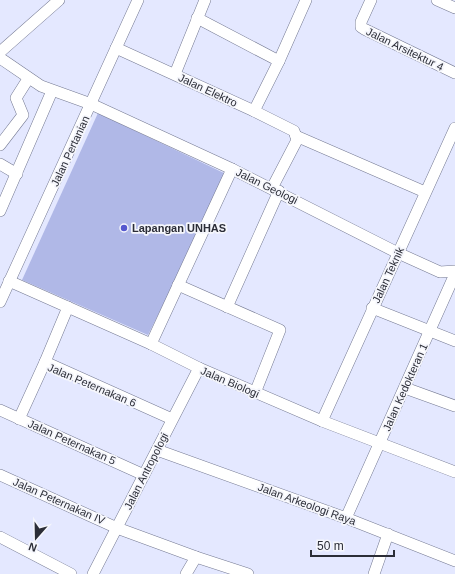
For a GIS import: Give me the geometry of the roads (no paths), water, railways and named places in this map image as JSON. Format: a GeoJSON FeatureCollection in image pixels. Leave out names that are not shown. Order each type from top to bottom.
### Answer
{"type":"FeatureCollection","features":[{"type":"Feature","properties":{"kind":"street"},"geometry":{"type":"LineString","coordinates":[[0,52],[59,0]]}},
{"type":"Feature","properties":{"kind":"street","name":"Jalan Pertanian"},"geometry":{"type":"LineString","coordinates":[[0,302],[92,104],[138,0]]}},
{"type":"Feature","properties":{"kind":"street"},"geometry":{"type":"LineString","coordinates":[[175,74],[205,0]]}},
{"type":"Feature","properties":{"kind":"street"},"geometry":{"type":"LineString","coordinates":[[254,111],[279,61],[305,0]]}},
{"type":"Feature","properties":{"kind":"street","name":"Jalan Arsitektur 4"},"geometry":{"type":"LineString","coordinates":[[371,0],[361,22],[361,27],[364,30],[455,73]]}},
{"type":"Feature","properties":{"kind":"street"},"geometry":{"type":"LineString","coordinates":[[437,0],[455,8]]}},
{"type":"Feature","properties":{"kind":"street"},"geometry":{"type":"LineString","coordinates":[[197,18],[279,61]]}},
{"type":"Feature","properties":{"kind":"street","name":"Jalan Elektro"},"geometry":{"type":"LineString","coordinates":[[116,48],[291,128],[296,136],[426,192]]}},
{"type":"Feature","properties":{"kind":"street","name":"Jalan Geologi"},"geometry":{"type":"LineString","coordinates":[[0,58],[28,79],[52,91],[92,104],[275,189],[398,253],[440,272],[455,271]]}},
{"type":"Feature","properties":{"kind":"street"},"geometry":{"type":"LineString","coordinates":[[0,145],[23,115],[16,98],[28,79]]}},
{"type":"Feature","properties":{"kind":"street"},"geometry":{"type":"LineString","coordinates":[[0,211],[52,91]]}},
{"type":"Feature","properties":{"kind":"street","name":"Jalan Teknik"},"geometry":{"type":"LineString","coordinates":[[322,421],[455,128]]}},
{"type":"Feature","properties":{"kind":"street"},"geometry":{"type":"LineString","coordinates":[[227,307],[275,189],[297,140],[296,136]]}},
{"type":"Feature","properties":{"kind":"street"},"geometry":{"type":"LineString","coordinates":[[0,164],[17,174]]}},
{"type":"Feature","properties":{"kind":"street"},"geometry":{"type":"LineString","coordinates":[[151,344],[232,169]]}},
{"type":"Feature","properties":{"kind":"street"},"geometry":{"type":"LineString","coordinates":[[440,272],[452,288]]}},
{"type":"Feature","properties":{"kind":"street","name":"Jalan Kedokteran 1"},"geometry":{"type":"LineString","coordinates":[[346,518],[429,331],[452,288],[455,274]]}},
{"type":"Feature","properties":{"kind":"street","name":"Jalan Biologi"},"geometry":{"type":"LineString","coordinates":[[9,281],[151,344],[199,368],[256,393],[322,421],[455,472]]}},
{"type":"Feature","properties":{"kind":"street"},"geometry":{"type":"LineString","coordinates":[[178,285],[280,330],[256,393]]}},
{"type":"Feature","properties":{"kind":"street"},"geometry":{"type":"LineString","coordinates":[[45,362],[68,307]]}},
{"type":"Feature","properties":{"kind":"street"},"geometry":{"type":"LineString","coordinates":[[372,308],[455,341]]}},
{"type":"Feature","properties":{"kind":"street","name":"Jalan Peternakan 6"},"geometry":{"type":"LineString","coordinates":[[19,419],[45,362],[172,419]]}},
{"type":"Feature","properties":{"kind":"street","name":"Jalan Antropologi"},"geometry":{"type":"LineString","coordinates":[[93,574],[199,368]]}},
{"type":"Feature","properties":{"kind":"street"},"geometry":{"type":"LineString","coordinates":[[405,388],[455,406]]}},
{"type":"Feature","properties":{"kind":"street","name":"Jalan Peternakan 5"},"geometry":{"type":"LineString","coordinates":[[0,410],[144,475]]}},
{"type":"Feature","properties":{"kind":"street","name":"Jalan Arkeologi Raya"},"geometry":{"type":"LineString","coordinates":[[157,450],[346,518],[455,561]]}},
{"type":"Feature","properties":{"kind":"street","name":"Jalan Peternakan IV"},"geometry":{"type":"LineString","coordinates":[[0,475],[117,528],[248,574]]}},
{"type":"Feature","properties":{"kind":"street"},"geometry":{"type":"LineString","coordinates":[[374,574],[388,534]]}},
{"type":"Feature","properties":{"kind":"street"},"geometry":{"type":"LineString","coordinates":[[0,537],[71,574]]}},
{"type":"Feature","properties":{"kind":"street"},"geometry":{"type":"LineString","coordinates":[[186,574],[196,557]]}},
{"type":"Feature","properties":{"kind":"place","name":"Lapangan UNHAS"},"geometry":{"type":"Point","coordinates":[124,228]}}]}
